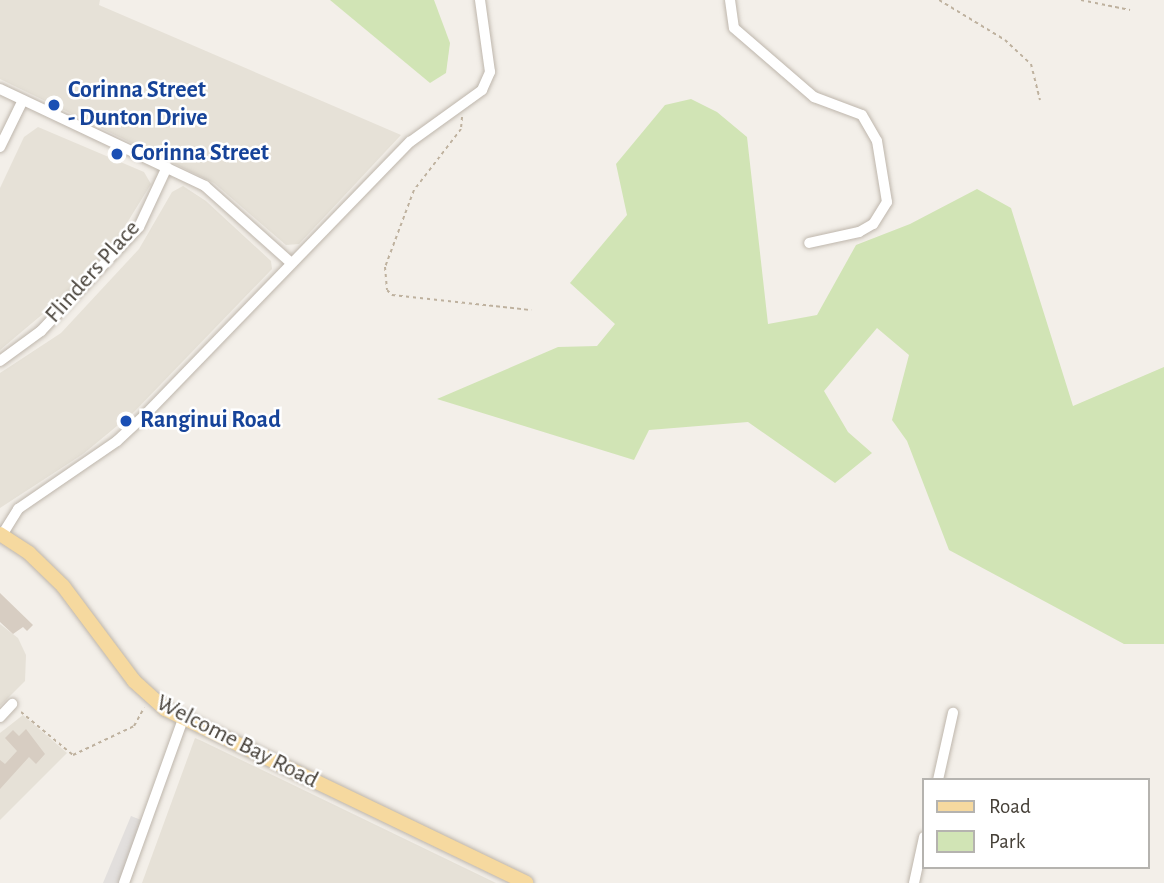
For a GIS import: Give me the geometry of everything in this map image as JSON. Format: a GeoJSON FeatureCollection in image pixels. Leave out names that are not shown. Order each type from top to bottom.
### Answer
{"type":"FeatureCollection","features":[{"type":"Feature","properties":{"kind":"main road","name":"Welcome Bay Road"},"geometry":{"type":"LineString","coordinates":[[1,534],[29,553],[62,586],[149,698],[183,719],[526,883]]}},
{"type":"Feature","properties":{"kind":"street"},"geometry":{"type":"LineString","coordinates":[[1,534],[18,509],[117,441],[147,413],[290,262],[410,142],[462,108],[482,90],[489,72],[480,0]]}},
{"type":"Feature","properties":{"kind":"street"},"geometry":{"type":"LineString","coordinates":[[730,0],[734,28],[814,97],[862,115],[877,141],[887,202],[873,224],[859,232],[809,243]]}},
{"type":"Feature","properties":{"kind":"street"},"geometry":{"type":"LineString","coordinates":[[0,89],[205,186],[290,262]]}},
{"type":"Feature","properties":{"kind":"street"},"geometry":{"type":"LineString","coordinates":[[0,147],[23,100]]}},
{"type":"Feature","properties":{"kind":"street","name":"Flinders Place"},"geometry":{"type":"LineString","coordinates":[[0,361],[41,331],[139,228],[167,167]]}},
{"type":"Feature","properties":{"kind":"street"},"geometry":{"type":"LineString","coordinates":[[0,717],[12,704]]}},
{"type":"Feature","properties":{"kind":"street"},"geometry":{"type":"LineString","coordinates":[[938,778],[953,713]]}},
{"type":"Feature","properties":{"kind":"street"},"geometry":{"type":"LineString","coordinates":[[124,883],[183,719]]}},
{"type":"Feature","properties":{"kind":"street"},"geometry":{"type":"LineString","coordinates":[[914,883],[922,846]]}},
{"type":"Feature","properties":{"kind":"path"},"geometry":{"type":"LineString","coordinates":[[939,0],[1005,40],[1031,64],[1040,100]]}},
{"type":"Feature","properties":{"kind":"path"},"geometry":{"type":"LineString","coordinates":[[1080,0],[1130,9]]}},
{"type":"Feature","properties":{"kind":"path"},"geometry":{"type":"LineString","coordinates":[[462,108],[461,129],[414,190],[385,267],[387,290],[392,295],[531,310]]}},
{"type":"Feature","properties":{"kind":"path"},"geometry":{"type":"LineString","coordinates":[[12,704],[73,755],[134,726],[149,698]]}},
{"type":"Feature","properties":{"kind":"shaded area"},"geometry":{"type":"Polygon","coordinates":[[[0,0],[100,0],[99,5],[401,135],[299,244],[286,245],[214,183],[0,79],[0,0]]]}},
{"type":"Feature","properties":{"kind":"shaded area"},"geometry":{"type":"Polygon","coordinates":[[[38,127],[144,172],[151,184],[117,239],[76,286],[0,350],[0,188],[24,137],[38,127]]]}},
{"type":"Feature","properties":{"kind":"shaded area"},"geometry":{"type":"Polygon","coordinates":[[[183,186],[206,201],[271,261],[272,269],[134,412],[83,454],[0,508],[0,373],[61,333],[139,249],[172,192],[183,186]]]}},
{"type":"Feature","properties":{"kind":"shaded area"},"geometry":{"type":"Polygon","coordinates":[[[0,624],[18,638],[26,655],[25,681],[0,706],[0,624]]]}},
{"type":"Feature","properties":{"kind":"shaded area"},"geometry":{"type":"Polygon","coordinates":[[[23,715],[67,753],[0,820],[0,733],[23,715]]]}},
{"type":"Feature","properties":{"kind":"shaded area"},"geometry":{"type":"Polygon","coordinates":[[[195,738],[202,741],[496,883],[142,883],[195,738]]]}},
{"type":"Feature","properties":{"kind":"shaded area"},"geometry":{"type":"Polygon","coordinates":[[[131,816],[146,822],[124,883],[103,883],[131,816]]]}},
{"type":"Feature","properties":{"kind":"green space"},"geometry":{"type":"Polygon","coordinates":[[[330,0],[434,0],[450,43],[446,73],[430,83],[330,0]]]}},
{"type":"Feature","properties":{"kind":"green space"},"geometry":{"type":"Polygon","coordinates":[[[691,99],[717,112],[747,137],[768,324],[817,315],[856,245],[910,224],[977,189],[1011,208],[1073,406],[1164,367],[1164,644],[1124,644],[949,550],[907,441],[892,420],[909,355],[877,328],[824,391],[848,432],[872,453],[835,483],[748,422],[649,430],[634,460],[437,399],[558,347],[597,346],[615,324],[570,283],[627,215],[616,164],[665,105],[691,99]]]}},
{"type":"Feature","properties":{"kind":"building"},"geometry":{"type":"Polygon","coordinates":[[[0,593],[33,625],[27,631],[23,627],[13,634],[0,622],[0,593]]]}},
{"type":"Feature","properties":{"kind":"building"},"geometry":{"type":"Polygon","coordinates":[[[26,729],[45,754],[36,764],[29,757],[0,789],[0,760],[5,764],[17,751],[5,738],[13,730],[19,736],[26,729]]]}},
{"type":"Feature","properties":{"kind":"place","name":"Corinna Street - Dunton Drive"},"geometry":{"type":"Point","coordinates":[54,105]}},
{"type":"Feature","properties":{"kind":"place","name":"Corinna Street"},"geometry":{"type":"Point","coordinates":[117,154]}},
{"type":"Feature","properties":{"kind":"place","name":"Ranginui Road"},"geometry":{"type":"Point","coordinates":[126,421]}}]}
